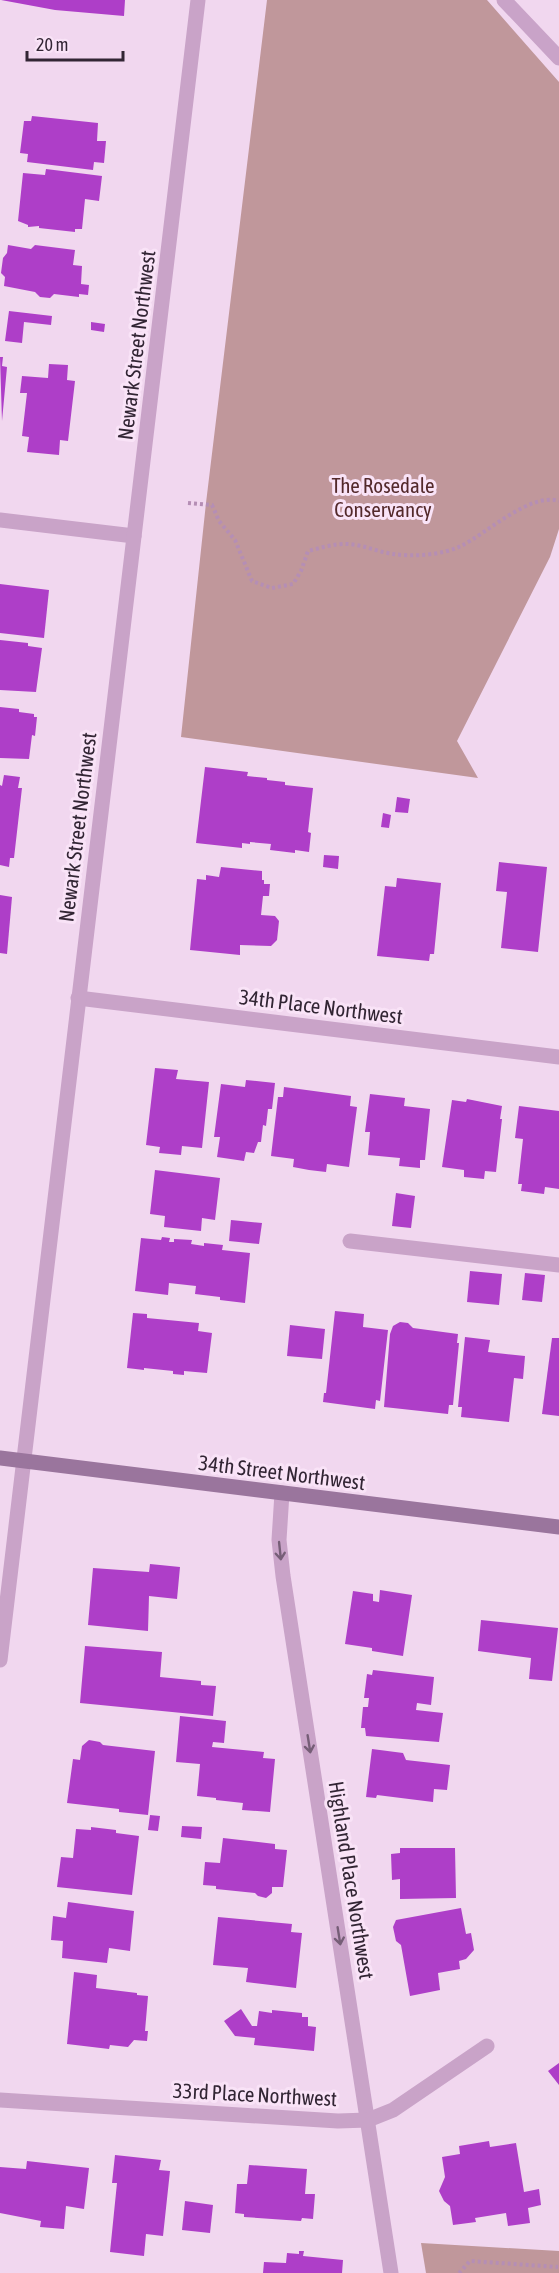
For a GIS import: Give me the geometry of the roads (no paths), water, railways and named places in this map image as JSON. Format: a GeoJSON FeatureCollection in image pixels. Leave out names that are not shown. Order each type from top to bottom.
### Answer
{"type":"FeatureCollection","features":[{"type":"Feature","properties":{"kind":"main road","name":"34th Street Northwest"},"geometry":{"type":"LineString","coordinates":[[0,1458],[559,1527]]}},
{"type":"Feature","properties":{"kind":"street","name":"Newark Street Northwest"},"geometry":{"type":"LineString","coordinates":[[0,1660],[198,0]]}},
{"type":"Feature","properties":{"kind":"street"},"geometry":{"type":"LineString","coordinates":[[504,0],[559,58]]}},
{"type":"Feature","properties":{"kind":"street"},"geometry":{"type":"LineString","coordinates":[[0,520],[134,536]]}},
{"type":"Feature","properties":{"kind":"street","name":"34th Place Northwest"},"geometry":{"type":"LineString","coordinates":[[78,998],[559,1057]]}},
{"type":"Feature","properties":{"kind":"street"},"geometry":{"type":"LineString","coordinates":[[351,1241],[559,1265]]}},
{"type":"Feature","properties":{"kind":"street","name":"Highland Place Northwest"},"geometry":{"type":"LineString","coordinates":[[282,1493],[279,1540],[283,1576],[391,2273]]}},
{"type":"Feature","properties":{"kind":"street","name":"33rd Place Northwest"},"geometry":{"type":"LineString","coordinates":[[0,2100],[338,2121],[368,2120],[393,2110],[487,2046]]}},
{"type":"Feature","properties":{"kind":"park label","name":"The Rosedale Conservancy"},"geometry":{"type":"Point","coordinates":[383,497]}}]}
